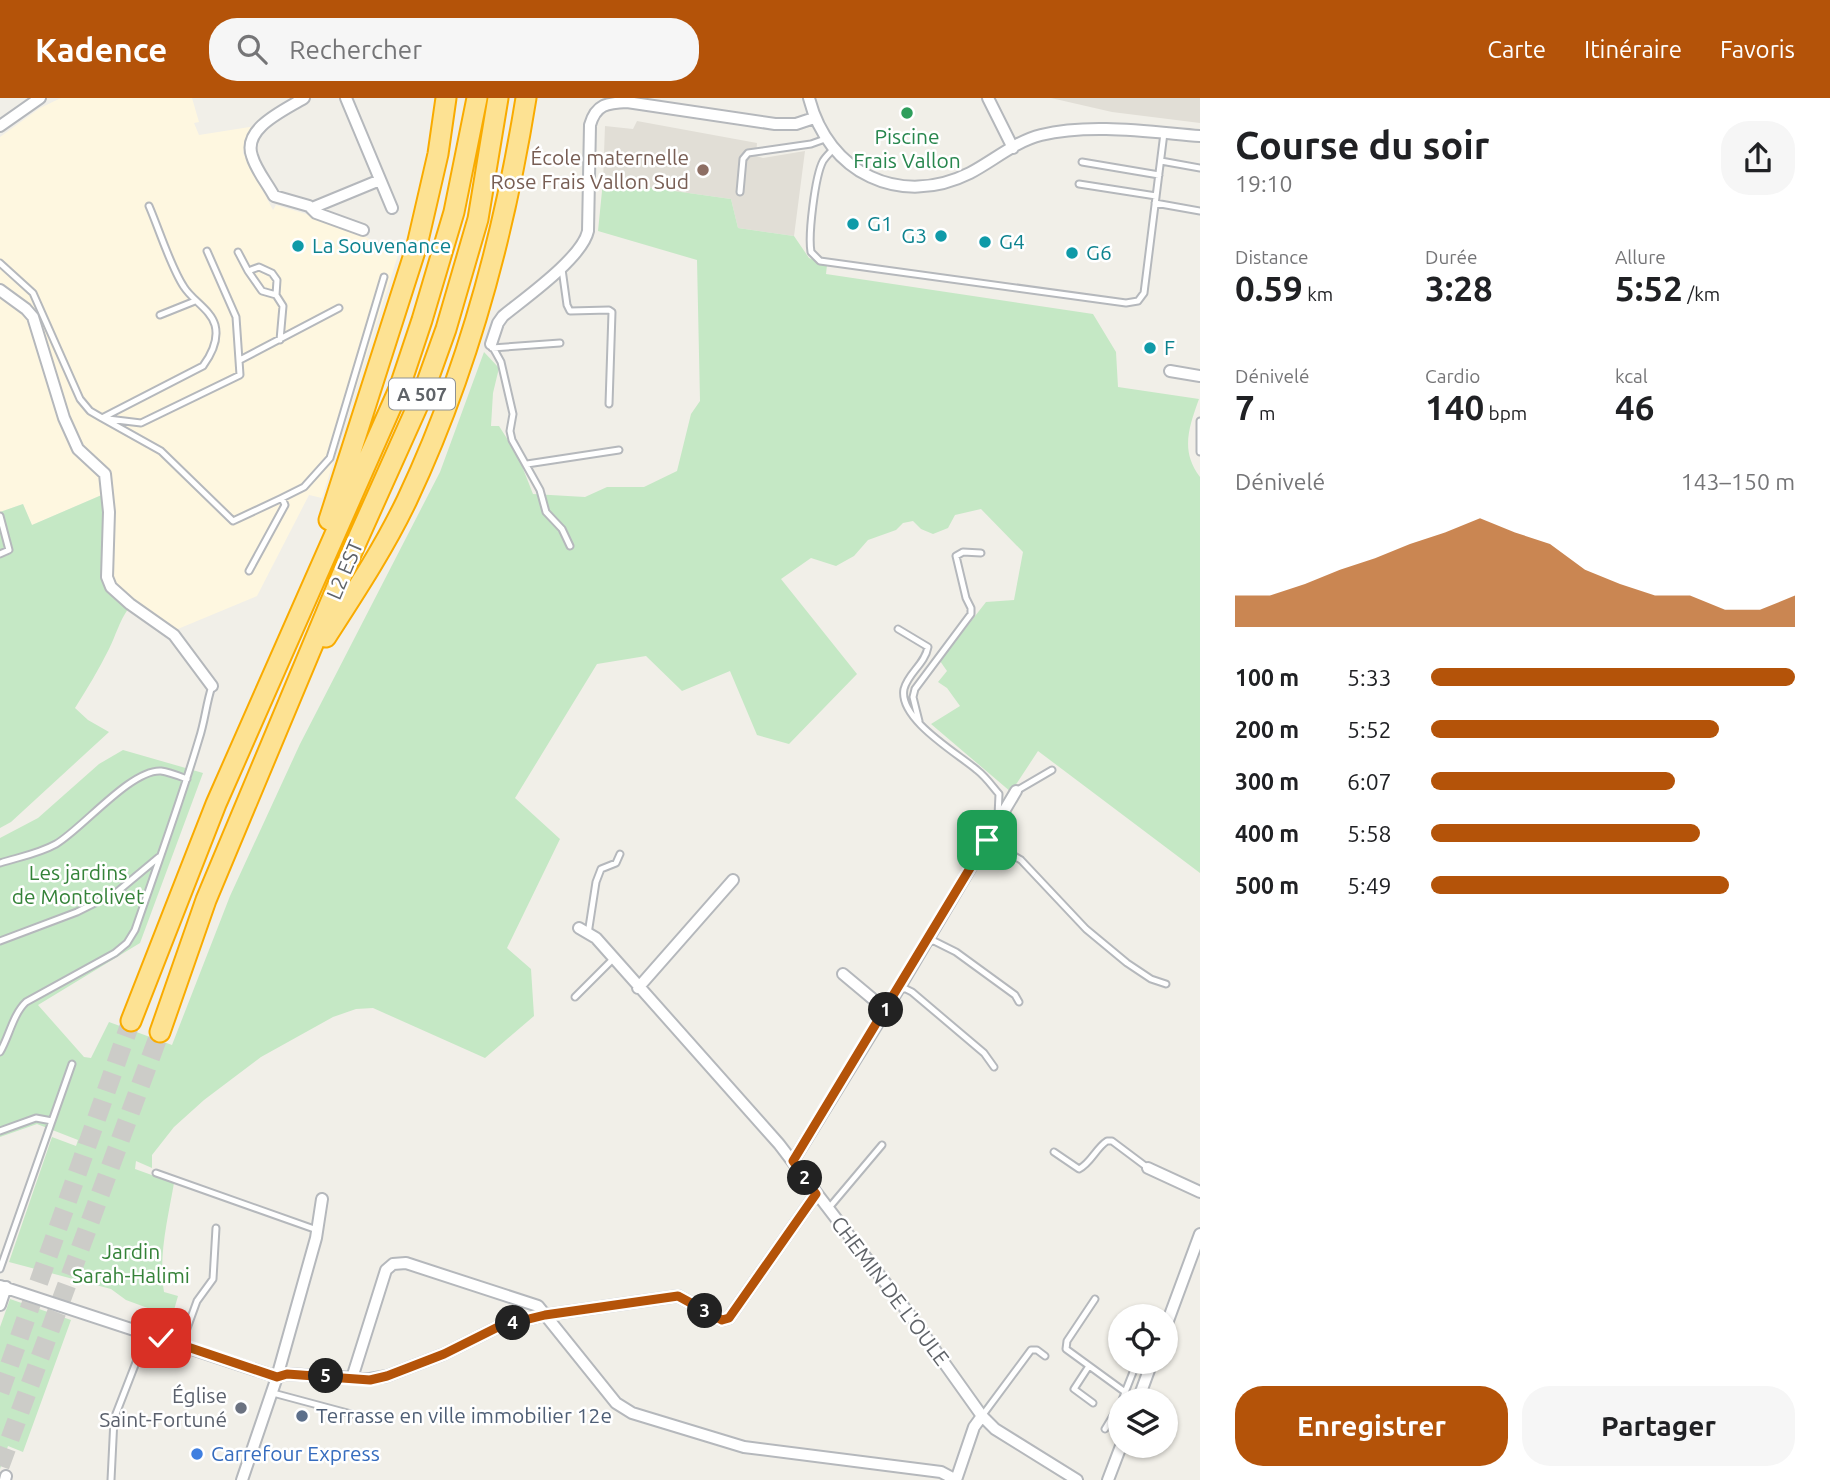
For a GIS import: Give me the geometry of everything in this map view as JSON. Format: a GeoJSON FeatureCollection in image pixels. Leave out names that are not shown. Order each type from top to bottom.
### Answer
{"type":"FeatureCollection","features":[{"type":"Feature","properties":{"kind":"highway"},"geometry":{"type":"LineString","coordinates":[[308,592],[417,245],[438,154],[446,98]]}},
{"type":"Feature","properties":{"kind":"highway","name":"L2 EST"},"geometry":{"type":"LineString","coordinates":[[131,1021],[216,804],[399,389],[454,212],[477,98]]}},
{"type":"Feature","properties":{"kind":"highway","name":"L2 EST"},"geometry":{"type":"LineString","coordinates":[[160,1032],[206,900],[347,563],[422,397],[446,329],[478,219],[498,98]]}},
{"type":"Feature","properties":{"kind":"highway"},"geometry":{"type":"LineString","coordinates":[[300,676],[368,573],[407,500],[446,408],[477,317],[506,199],[526,98]]}},
{"type":"Feature","properties":{"kind":"street"},"geometry":{"type":"LineString","coordinates":[[0,126],[40,98]]}},
{"type":"Feature","properties":{"kind":"street"},"geometry":{"type":"LineString","coordinates":[[304,98],[255,132],[250,146],[252,157],[274,195],[363,230]]}},
{"type":"Feature","properties":{"kind":"street"},"geometry":{"type":"LineString","coordinates":[[346,98],[392,208]]}},
{"type":"Feature","properties":{"kind":"street"},"geometry":{"type":"LineString","coordinates":[[809,98],[814,118],[825,139],[834,148],[873,179],[900,186],[936,184],[957,178],[1039,135],[1108,130],[1200,136]]}},
{"type":"Feature","properties":{"kind":"street"},"geometry":{"type":"LineString","coordinates":[[988,98],[1013,148]]}},
{"type":"Feature","properties":{"kind":"street"},"geometry":{"type":"LineString","coordinates":[[491,346],[503,316],[579,250],[586,240],[590,125],[593,114],[599,107],[607,103],[627,102],[775,124],[796,124],[814,118]]}},
{"type":"Feature","properties":{"kind":"street"},"geometry":{"type":"LineString","coordinates":[[312,208],[380,180]]}},
{"type":"Feature","properties":{"kind":"street"},"geometry":{"type":"LineString","coordinates":[[0,290],[33,317],[64,418],[78,449],[105,474],[109,512],[107,577],[111,587],[174,635],[212,686]]}},
{"type":"Feature","properties":{"kind":"street"},"geometry":{"type":"LineString","coordinates":[[1170,371],[1200,376]]}},
{"type":"Feature","properties":{"kind":"street"},"geometry":{"type":"LineString","coordinates":[[793,1161],[899,989],[1016,790]]}},
{"type":"Feature","properties":{"kind":"street"},"geometry":{"type":"LineString","coordinates":[[638,988],[733,880]]}},
{"type":"Feature","properties":{"kind":"street","name":"CHEMIN DE L'OULE"},"geometry":{"type":"LineString","coordinates":[[583,931],[596,938],[793,1161],[982,1416],[995,1429],[1077,1480]]}},
{"type":"Feature","properties":{"kind":"street"},"geometry":{"type":"LineString","coordinates":[[844,974],[886,1010]]}},
{"type":"Feature","properties":{"kind":"street"},"geometry":{"type":"LineString","coordinates":[[1148,1168],[1200,1192]]}},
{"type":"Feature","properties":{"kind":"street"},"geometry":{"type":"LineString","coordinates":[[0,1305],[3,1286],[277,1377],[287,1374],[370,1380],[444,1354],[500,1326],[545,1315],[678,1296],[722,1320],[729,1318],[816,1194]]}},
{"type":"Feature","properties":{"kind":"street"},"geometry":{"type":"LineString","coordinates":[[242,1480],[273,1393],[317,1230],[322,1199]]}},
{"type":"Feature","properties":{"kind":"street"},"geometry":{"type":"LineString","coordinates":[[1174,1304],[1200,1234]]}},
{"type":"Feature","properties":{"kind":"street"},"geometry":{"type":"LineString","coordinates":[[352,1378],[356,1373],[386,1270],[393,1264],[406,1264],[538,1306],[616,1403],[632,1413],[744,1447],[941,1472],[956,1480],[974,1427],[982,1416]]}},
{"type":"Feature","properties":{"kind":"street"},"geometry":{"type":"LineString","coordinates":[[1108,1480],[1116,1458]]}},
{"type":"Feature","properties":{"kind":"lane"},"geometry":{"type":"LineString","coordinates":[[834,148],[823,160],[817,180],[809,244],[811,252],[820,261],[1126,303],[1138,301],[1144,293],[1164,133]]}},
{"type":"Feature","properties":{"kind":"lane"},"geometry":{"type":"LineString","coordinates":[[740,192],[743,159],[748,153],[811,144],[825,139]]}},
{"type":"Feature","properties":{"kind":"lane"},"geometry":{"type":"LineString","coordinates":[[1161,161],[1200,168]]}},
{"type":"Feature","properties":{"kind":"lane"},"geometry":{"type":"LineString","coordinates":[[1082,162],[1159,175]]}},
{"type":"Feature","properties":{"kind":"lane"},"geometry":{"type":"LineString","coordinates":[[1079,184],[1200,211]]}},
{"type":"Feature","properties":{"kind":"lane"},"geometry":{"type":"LineString","coordinates":[[102,418],[202,366],[211,355],[215,341],[215,325],[208,313],[183,286],[149,206]]}},
{"type":"Feature","properties":{"kind":"lane"},"geometry":{"type":"LineString","coordinates":[[102,418],[141,423],[240,375],[236,317],[207,251]]}},
{"type":"Feature","properties":{"kind":"lane"},"geometry":{"type":"LineString","coordinates":[[238,252],[262,291],[276,295]]}},
{"type":"Feature","properties":{"kind":"lane"},"geometry":{"type":"LineString","coordinates":[[0,263],[33,293],[80,399],[90,411],[162,451],[233,521],[304,487],[330,458],[384,277]]}},
{"type":"Feature","properties":{"kind":"lane"},"geometry":{"type":"LineString","coordinates":[[561,266],[570,311],[612,312],[608,404]]}},
{"type":"Feature","properties":{"kind":"lane"},"geometry":{"type":"LineString","coordinates":[[248,271],[259,267],[272,273],[277,280],[276,295],[283,306],[280,340]]}},
{"type":"Feature","properties":{"kind":"lane"},"geometry":{"type":"LineString","coordinates":[[160,315],[195,301]]}},
{"type":"Feature","properties":{"kind":"lane"},"geometry":{"type":"LineString","coordinates":[[240,360],[339,307]]}},
{"type":"Feature","properties":{"kind":"lane"},"geometry":{"type":"LineString","coordinates":[[560,343],[491,346],[501,362],[513,414],[510,431],[512,440],[540,490],[546,512],[562,529],[569,546]]}},
{"type":"Feature","properties":{"kind":"lane"},"geometry":{"type":"LineString","coordinates":[[1200,421],[1200,452]]}},
{"type":"Feature","properties":{"kind":"lane"},"geometry":{"type":"LineString","coordinates":[[527,464],[619,450]]}},
{"type":"Feature","properties":{"kind":"lane"},"geometry":{"type":"LineString","coordinates":[[249,571],[285,505],[282,498]]}},
{"type":"Feature","properties":{"kind":"lane"},"geometry":{"type":"LineString","coordinates":[[0,516],[9,550],[0,554]]}},
{"type":"Feature","properties":{"kind":"lane"},"geometry":{"type":"LineString","coordinates":[[920,724],[914,706],[915,689],[971,614],[956,555],[963,552],[981,553]]}},
{"type":"Feature","properties":{"kind":"lane"},"geometry":{"type":"LineString","coordinates":[[898,629],[928,647],[926,656],[905,685],[906,708],[920,724],[980,772],[999,794],[998,822]]}},
{"type":"Feature","properties":{"kind":"lane"},"geometry":{"type":"LineString","coordinates":[[0,1052],[26,1002],[115,953],[127,943],[135,930],[187,779],[212,686]]}},
{"type":"Feature","properties":{"kind":"lane"},"geometry":{"type":"LineString","coordinates":[[1016,790],[1052,770]]}},
{"type":"Feature","properties":{"kind":"lane"},"geometry":{"type":"LineString","coordinates":[[0,863],[28,856],[57,844],[119,792],[152,772],[163,771],[187,779]]}},
{"type":"Feature","properties":{"kind":"lane"},"geometry":{"type":"LineString","coordinates":[[987,840],[1021,860],[1086,929],[1128,963],[1151,979],[1166,984]]}},
{"type":"Feature","properties":{"kind":"lane"},"geometry":{"type":"LineString","coordinates":[[583,931],[601,869],[616,863],[620,854]]}},
{"type":"Feature","properties":{"kind":"lane"},"geometry":{"type":"LineString","coordinates":[[0,941],[77,912],[117,892],[161,855]]}},
{"type":"Feature","properties":{"kind":"lane"},"geometry":{"type":"LineString","coordinates":[[926,943],[934,941],[956,953],[1015,995],[1019,1003]]}},
{"type":"Feature","properties":{"kind":"lane"},"geometry":{"type":"LineString","coordinates":[[575,997],[613,959]]}},
{"type":"Feature","properties":{"kind":"lane"},"geometry":{"type":"LineString","coordinates":[[899,989],[912,992],[976,1046],[994,1067]]}},
{"type":"Feature","properties":{"kind":"lane"},"geometry":{"type":"LineString","coordinates":[[0,1269],[72,1064]]}},
{"type":"Feature","properties":{"kind":"lane"},"geometry":{"type":"LineString","coordinates":[[0,1131],[36,1118],[52,1121]]}},
{"type":"Feature","properties":{"kind":"lane"},"geometry":{"type":"LineString","coordinates":[[1054,1152],[1079,1169],[1101,1144],[1112,1141],[1148,1168]]}},
{"type":"Feature","properties":{"kind":"lane"},"geometry":{"type":"LineString","coordinates":[[828,1209],[882,1145]]}},
{"type":"Feature","properties":{"kind":"lane"},"geometry":{"type":"LineString","coordinates":[[156,1173],[317,1230]]}},
{"type":"Feature","properties":{"kind":"lane"},"geometry":{"type":"LineString","coordinates":[[181,1345],[197,1301],[213,1279],[216,1228]]}},
{"type":"Feature","properties":{"kind":"lane"},"geometry":{"type":"LineString","coordinates":[[1095,1299],[1066,1342],[1066,1349],[1119,1388]]}},
{"type":"Feature","properties":{"kind":"lane"},"geometry":{"type":"LineString","coordinates":[[111,1480],[114,1419],[147,1334]]}},
{"type":"Feature","properties":{"kind":"lane"},"geometry":{"type":"LineString","coordinates":[[982,1416],[1031,1350],[1037,1350],[1045,1356]]}},
{"type":"Feature","properties":{"kind":"lane"},"geometry":{"type":"LineString","coordinates":[[1089,1366],[1074,1389],[1093,1403]]}},
{"type":"Feature","properties":{"kind":"lane"},"geometry":{"type":"LineString","coordinates":[[273,1393],[355,1415]]}},
{"type":"Feature","properties":{"kind":"lane"},"geometry":{"type":"LineString","coordinates":[[1105,1429],[1108,1424]]}},
{"type":"Feature","properties":{"kind":"shaded area"},"geometry":{"type":"Polygon","coordinates":[[[61,98],[192,98],[199,122],[194,123],[199,135],[256,126],[245,139],[243,153],[273,210],[276,205],[346,226],[398,255],[322,498],[309,495],[257,596],[173,631],[118,588],[112,577],[104,494],[32,525],[23,504],[0,512],[0,137],[40,108],[61,98]]]}},
{"type":"Feature","properties":{"kind":"shaded area"},"geometry":{"type":"Polygon","coordinates":[[[1051,98],[1200,98],[1200,123],[1112,112],[1051,98]]]}},
{"type":"Feature","properties":{"kind":"shaded area","name":"École maternelle Rose Frais Vallon Sud"},"geometry":{"type":"Polygon","coordinates":[[[637,121],[757,143],[756,156],[763,158],[805,151],[794,236],[738,228],[731,199],[603,181],[605,126],[633,129],[637,121]]]}},
{"type":"Feature","properties":{"kind":"green space"},"geometry":{"type":"Polygon","coordinates":[[[603,181],[731,199],[738,228],[794,236],[809,258],[827,265],[826,274],[1093,314],[1116,352],[1118,387],[1199,399],[1192,419],[1188,448],[1200,477],[1200,873],[1038,751],[1011,792],[931,724],[960,706],[947,688],[938,682],[947,671],[940,661],[986,602],[1014,600],[1023,552],[981,509],[955,515],[948,528],[933,534],[921,529],[913,521],[903,523],[896,530],[868,540],[854,556],[836,566],[811,558],[781,579],[857,674],[789,744],[757,735],[730,671],[682,691],[646,656],[597,664],[515,798],[560,839],[507,948],[531,969],[534,1016],[485,1058],[373,1008],[356,1009],[333,1017],[261,1057],[204,1100],[174,1127],[152,1155],[152,1168],[136,1161],[135,1169],[174,1183],[162,1265],[164,1292],[178,1296],[172,1317],[126,1300],[111,1289],[9,1262],[52,1137],[76,1146],[78,1140],[37,1124],[0,1137],[0,838],[38,818],[99,764],[123,750],[203,773],[140,943],[38,1005],[84,1057],[91,1058],[109,1022],[172,1045],[230,896],[300,744],[440,472],[484,352],[499,368],[493,393],[491,426],[499,426],[518,456],[533,494],[585,497],[607,487],[644,487],[677,471],[691,414],[700,401],[697,260],[598,231],[603,181]]]}},
{"type":"Feature","properties":{"kind":"green space"},"geometry":{"type":"Polygon","coordinates":[[[104,494],[102,579],[108,590],[128,609],[101,664],[75,708],[88,720],[109,732],[11,822],[0,828],[0,512],[23,504],[32,525],[104,494]]]}},
{"type":"Feature","properties":{"kind":"green space"},"geometry":{"type":"Polygon","coordinates":[[[10,1299],[71,1320],[23,1452],[8,1446],[0,1469],[0,1327],[10,1299]]]}},
{"type":"Feature","properties":{"kind":"tunnel"},"geometry":{"type":"LineString","coordinates":[[0,1392],[131,1021]]}},
{"type":"Feature","properties":{"kind":"tunnel"},"geometry":{"type":"LineString","coordinates":[[0,1466],[160,1032]]}},
{"type":"Feature","properties":{"kind":"place","name":"Piscine Frais Vallon"},"geometry":{"type":"Point","coordinates":[907,113]}},
{"type":"Feature","properties":{"kind":"place","name":"École maternelle Rose Frais Vallon Sud"},"geometry":{"type":"Point","coordinates":[703,170]}},
{"type":"Feature","properties":{"kind":"place","name":"G1"},"geometry":{"type":"Point","coordinates":[853,224]}},
{"type":"Feature","properties":{"kind":"place","name":"G3"},"geometry":{"type":"Point","coordinates":[941,236]}},
{"type":"Feature","properties":{"kind":"place","name":"G4"},"geometry":{"type":"Point","coordinates":[985,242]}},
{"type":"Feature","properties":{"kind":"place","name":"La Souvenance"},"geometry":{"type":"Point","coordinates":[298,246]}},
{"type":"Feature","properties":{"kind":"place","name":"G6"},"geometry":{"type":"Point","coordinates":[1072,253]}},
{"type":"Feature","properties":{"kind":"place","name":"F"},"geometry":{"type":"Point","coordinates":[1150,348]}},
{"type":"Feature","properties":{"kind":"place","name":"Église Saint-Fortuné"},"geometry":{"type":"Point","coordinates":[241,1408]}},
{"type":"Feature","properties":{"kind":"place","name":"Terrasse en ville immobilier 12e"},"geometry":{"type":"Point","coordinates":[302,1416]}},
{"type":"Feature","properties":{"kind":"place","name":"Carrefour Express"},"geometry":{"type":"Point","coordinates":[197,1454]}},
{"type":"Feature","properties":{"kind":"route"},"geometry":{"type":"LineString","coordinates":[[161,1338],[277,1377],[287,1374],[370,1380],[444,1354],[500,1326],[545,1315],[678,1296],[722,1320],[729,1318],[816,1194],[793,1161],[987,840]]}},
{"type":"Feature","properties":{"kind":"park label","name":"Les jardins de Montolivet"},"geometry":{"type":"Point","coordinates":[78,885]}},
{"type":"Feature","properties":{"kind":"park label","name":"Jardin Sarah-Halimi"},"geometry":{"type":"Point","coordinates":[131,1264]}}]}
